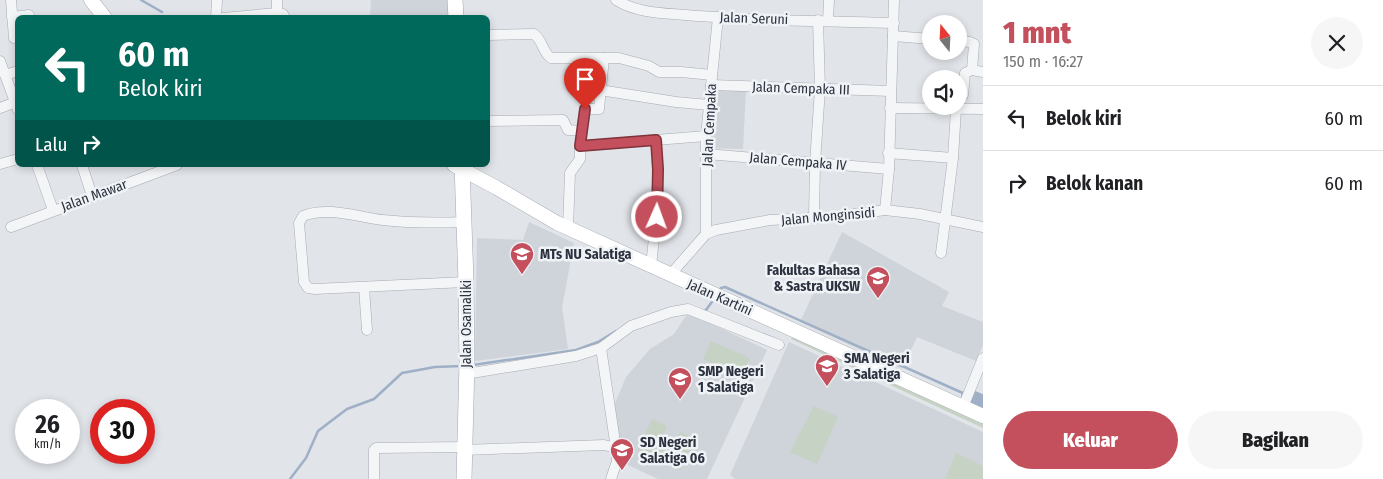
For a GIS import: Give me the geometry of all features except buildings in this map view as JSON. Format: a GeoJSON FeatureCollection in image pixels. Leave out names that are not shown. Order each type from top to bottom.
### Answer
{"type":"FeatureCollection","features":[{"type":"Feature","properties":{"kind":"main road"},"geometry":{"type":"LineString","coordinates":[[91,0],[103,15]]}},
{"type":"Feature","properties":{"kind":"main road"},"geometry":{"type":"LineString","coordinates":[[456,0],[456,15]]}},
{"type":"Feature","properties":{"kind":"main road","name":"Jalan Kartini"},"geometry":{"type":"LineString","coordinates":[[459,167],[568,228],[983,416]]}},
{"type":"Feature","properties":{"kind":"main road","name":"Jalan Osamaliki"},"geometry":{"type":"LineString","coordinates":[[459,167],[464,222],[466,282],[467,369],[464,479]]}},
{"type":"Feature","properties":{"kind":"street"},"geometry":{"type":"LineString","coordinates":[[12,0],[14,38]]}},
{"type":"Feature","properties":{"kind":"street"},"geometry":{"type":"LineString","coordinates":[[216,15],[217,0]]}},
{"type":"Feature","properties":{"kind":"street"},"geometry":{"type":"LineString","coordinates":[[277,0],[281,15]]}},
{"type":"Feature","properties":{"kind":"street","name":"Jalan Seruni"},"geometry":{"type":"LineString","coordinates":[[616,0],[632,8],[644,11],[718,18],[894,23]]}},
{"type":"Feature","properties":{"kind":"street"},"geometry":{"type":"LineString","coordinates":[[814,217],[823,21],[828,0]]}},
{"type":"Feature","properties":{"kind":"street","name":"Jalan Monginsidi"},"geometry":{"type":"LineString","coordinates":[[706,234],[716,230],[770,220],[861,214],[885,210],[889,169],[894,0]]}},
{"type":"Feature","properties":{"kind":"street","name":"Jalan Cempaka"},"geometry":{"type":"LineString","coordinates":[[706,234],[706,136],[718,18]]}},
{"type":"Feature","properties":{"kind":"street","name":"Jalan Cempaka III"},"geometry":{"type":"LineString","coordinates":[[490,35],[534,34],[539,37],[551,58],[618,58],[649,66],[659,72],[682,72],[711,80],[820,89],[891,91]]}},
{"type":"Feature","properties":{"kind":"street"},"geometry":{"type":"LineString","coordinates":[[893,36],[922,38]]}},
{"type":"Feature","properties":{"kind":"street"},"geometry":{"type":"LineString","coordinates":[[968,42],[974,44],[972,70]]}},
{"type":"Feature","properties":{"kind":"street"},"geometry":{"type":"LineString","coordinates":[[568,228],[570,173],[580,159],[585,109],[599,109],[604,58]]}},
{"type":"Feature","properties":{"kind":"street"},"geometry":{"type":"LineString","coordinates":[[0,61],[15,101]]}},
{"type":"Feature","properties":{"kind":"street"},"geometry":{"type":"LineString","coordinates":[[967,72],[972,70],[983,72]]}},
{"type":"Feature","properties":{"kind":"street"},"geometry":{"type":"LineString","coordinates":[[5,75],[15,72]]}},
{"type":"Feature","properties":{"kind":"street"},"geometry":{"type":"LineString","coordinates":[[600,90],[709,105]]}},
{"type":"Feature","properties":{"kind":"street"},"geometry":{"type":"LineString","coordinates":[[0,108],[15,104]]}},
{"type":"Feature","properties":{"kind":"street"},"geometry":{"type":"LineString","coordinates":[[890,108],[922,108]]}},
{"type":"Feature","properties":{"kind":"street"},"geometry":{"type":"LineString","coordinates":[[967,109],[982,110]]}},
{"type":"Feature","properties":{"kind":"street"},"geometry":{"type":"LineString","coordinates":[[941,253],[953,158],[956,115]]}},
{"type":"Feature","properties":{"kind":"street"},"geometry":{"type":"LineString","coordinates":[[490,121],[563,120],[568,130],[582,131]]}},
{"type":"Feature","properties":{"kind":"street"},"geometry":{"type":"LineString","coordinates":[[580,146],[706,136]]}},
{"type":"Feature","properties":{"kind":"street"},"geometry":{"type":"LineString","coordinates":[[651,266],[658,202],[656,140]]}},
{"type":"Feature","properties":{"kind":"street"},"geometry":{"type":"LineString","coordinates":[[888,153],[953,158]]}},
{"type":"Feature","properties":{"kind":"street","name":"Jalan Cempaka IV"},"geometry":{"type":"LineString","coordinates":[[706,154],[889,169]]}},
{"type":"Feature","properties":{"kind":"street"},"geometry":{"type":"LineString","coordinates":[[0,164],[15,160]]}},
{"type":"Feature","properties":{"kind":"street"},"geometry":{"type":"LineString","coordinates":[[38,167],[53,210]]}},
{"type":"Feature","properties":{"kind":"street"},"geometry":{"type":"LineString","coordinates":[[83,167],[92,196]]}},
{"type":"Feature","properties":{"kind":"street","name":"Jalan Mawar"},"geometry":{"type":"LineString","coordinates":[[11,227],[172,167]]}},
{"type":"Feature","properties":{"kind":"street"},"geometry":{"type":"LineString","coordinates":[[885,210],[920,214],[983,227]]}},
{"type":"Feature","properties":{"kind":"street"},"geometry":{"type":"LineString","coordinates":[[464,222],[424,223],[384,220],[321,211],[303,216],[299,223],[304,282],[308,288],[466,282]]}},
{"type":"Feature","properties":{"kind":"street"},"geometry":{"type":"LineString","coordinates":[[670,275],[706,234]]}},
{"type":"Feature","properties":{"kind":"street"},"geometry":{"type":"LineString","coordinates":[[364,287],[367,330]]}},
{"type":"Feature","properties":{"kind":"street"},"geometry":{"type":"LineString","coordinates":[[467,369],[487,370],[566,358],[601,348],[631,326],[671,312],[688,309],[779,345]]}},
{"type":"Feature","properties":{"kind":"street"},"geometry":{"type":"LineString","coordinates":[[601,348],[617,461],[611,479]]}},
{"type":"Feature","properties":{"kind":"street"},"geometry":{"type":"LineString","coordinates":[[963,407],[983,358]]}},
{"type":"Feature","properties":{"kind":"street"},"geometry":{"type":"LineString","coordinates":[[374,479],[374,450],[376,448],[604,445],[616,448]]}},
{"type":"Feature","properties":{"kind":"shaded area"},"geometry":{"type":"Polygon","coordinates":[[[371,0],[451,0],[451,15],[370,15],[371,0]]]}},
{"type":"Feature","properties":{"kind":"shaded area"},"geometry":{"type":"Polygon","coordinates":[[[711,89],[746,90],[743,149],[708,148],[711,89]]]}},
{"type":"Feature","properties":{"kind":"shaded area","name":"MTs NU Salatiga"},"geometry":{"type":"Polygon","coordinates":[[[529,222],[574,243],[562,307],[568,349],[475,361],[477,238],[523,240],[529,222]]]}},
{"type":"Feature","properties":{"kind":"shaded area","name":"Fakultas Bahasa & Sastra UKSW"},"geometry":{"type":"Polygon","coordinates":[[[842,232],[949,292],[942,306],[983,322],[983,345],[976,361],[917,337],[902,369],[800,322],[842,232]]]}},
{"type":"Feature","properties":{"kind":"shaded area","name":"SMP Negeri 1 Salatiga"},"geometry":{"type":"Polygon","coordinates":[[[688,313],[767,350],[707,479],[658,479],[615,459],[607,423],[626,377],[650,349],[674,334],[688,313]]]}},
{"type":"Feature","properties":{"kind":"shaded area","name":"SMA Negeri 3 Salatiga"},"geometry":{"type":"Polygon","coordinates":[[[789,342],[983,432],[983,479],[735,479],[730,475],[789,342]]]}},
{"type":"Feature","properties":{"kind":"green space"},"geometry":{"type":"Polygon","coordinates":[[[794,334],[983,420],[983,428],[791,339],[794,334]]]}},
{"type":"Feature","properties":{"kind":"green space"},"geometry":{"type":"Polygon","coordinates":[[[711,341],[750,358],[742,376],[703,359],[711,341]]]}},
{"type":"Feature","properties":{"kind":"green space"},"geometry":{"type":"Polygon","coordinates":[[[814,406],[838,417],[817,464],[790,452],[814,406]]]}},
{"type":"Feature","properties":{"kind":"green space"},"geometry":{"type":"Polygon","coordinates":[[[652,419],[667,426],[655,447],[673,454],[676,444],[674,442],[680,432],[695,438],[680,470],[638,449],[652,419]]]}},
{"type":"Feature","properties":{"kind":"green space"},"geometry":{"type":"Polygon","coordinates":[[[956,453],[983,466],[983,479],[945,479],[956,453]]]}},
{"type":"Feature","properties":{"kind":"waterway"},"geometry":{"type":"LineString","coordinates":[[141,0],[162,12]]}},
{"type":"Feature","properties":{"kind":"waterway"},"geometry":{"type":"LineString","coordinates":[[718,292],[721,288],[725,287],[965,394]]}},
{"type":"Feature","properties":{"kind":"waterway"},"geometry":{"type":"LineString","coordinates":[[703,311],[706,310],[714,299]]}},
{"type":"Feature","properties":{"kind":"waterway"},"geometry":{"type":"LineString","coordinates":[[473,365],[576,350],[598,342],[616,331]]}},
{"type":"Feature","properties":{"kind":"waterway"},"geometry":{"type":"LineString","coordinates":[[290,479],[306,458],[318,431],[347,409],[374,399],[402,373],[435,367],[462,366]]}},
{"type":"Feature","properties":{"kind":"waterway"},"geometry":{"type":"LineString","coordinates":[[969,397],[983,403]]}},
{"type":"Feature","properties":{"kind":"place","name":"MTs NU Salatiga"},"geometry":{"type":"Point","coordinates":[522,275]}},
{"type":"Feature","properties":{"kind":"place","name":"Fakultas Bahasa & Sastra UKSW"},"geometry":{"type":"Point","coordinates":[878,299]}},
{"type":"Feature","properties":{"kind":"place","name":"SMA Negeri 3 Salatiga"},"geometry":{"type":"Point","coordinates":[827,387]}},
{"type":"Feature","properties":{"kind":"place","name":"SMP Negeri 1 Salatiga"},"geometry":{"type":"Point","coordinates":[680,400]}},
{"type":"Feature","properties":{"kind":"place","name":"SD Negeri Salatiga 06"},"geometry":{"type":"Point","coordinates":[622,471]}},
{"type":"Feature","properties":{"kind":"route"},"geometry":{"type":"LineString","coordinates":[[585,109],[580,146],[656,140],[658,169],[657,217]]}}]}
